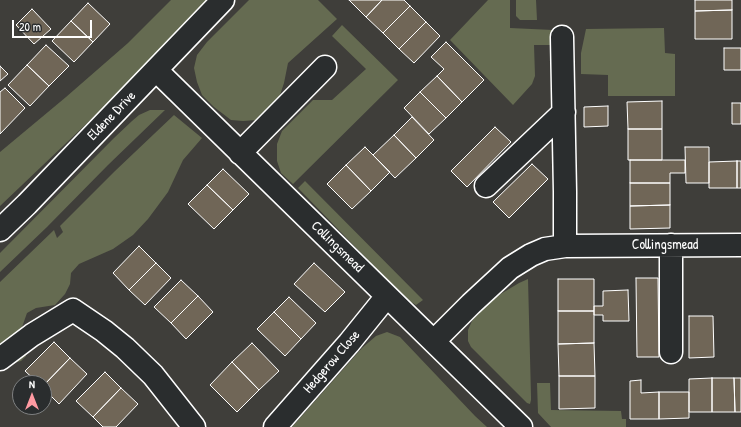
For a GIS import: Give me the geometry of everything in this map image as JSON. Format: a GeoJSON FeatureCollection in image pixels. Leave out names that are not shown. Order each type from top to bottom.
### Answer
{"type":"FeatureCollection","features":[{"type":"Feature","properties":{"kind":"street","name":"Eldene Drive"},"geometry":{"type":"LineString","coordinates":[[0,230],[27,204],[223,0]]}},
{"type":"Feature","properties":{"kind":"street"},"geometry":{"type":"LineString","coordinates":[[562,37],[565,246]]}},
{"type":"Feature","properties":{"kind":"street"},"geometry":{"type":"LineString","coordinates":[[240,153],[324,66]]}},
{"type":"Feature","properties":{"kind":"street","name":"Collingsmead"},"geometry":{"type":"LineString","coordinates":[[156,70],[521,427]]}},
{"type":"Feature","properties":{"kind":"street"},"geometry":{"type":"LineString","coordinates":[[486,186],[564,112]]}},
{"type":"Feature","properties":{"kind":"street"},"geometry":{"type":"LineString","coordinates":[[671,245],[671,352]]}},
{"type":"Feature","properties":{"kind":"street","name":"Collingsmead"},"geometry":{"type":"LineString","coordinates":[[434,341],[481,294],[510,268],[531,255],[545,249],[565,246],[741,245]]}},
{"type":"Feature","properties":{"kind":"street","name":"Hedgerow Close"},"geometry":{"type":"LineString","coordinates":[[274,427],[349,343],[387,296]]}},
{"type":"Feature","properties":{"kind":"street"},"geometry":{"type":"LineString","coordinates":[[0,359],[32,335],[73,310],[104,331],[125,348],[153,375],[194,427]]}},
{"type":"Feature","properties":{"kind":"green space"},"geometry":{"type":"Polygon","coordinates":[[[171,0],[207,0],[104,107],[0,206],[0,152],[128,43],[171,0]]]}},
{"type":"Feature","properties":{"kind":"green space"},"geometry":{"type":"Polygon","coordinates":[[[249,0],[318,0],[337,19],[288,63],[279,98],[270,110],[257,120],[231,120],[214,107],[202,95],[194,68],[197,55],[207,42],[249,0]]]}},
{"type":"Feature","properties":{"kind":"green space"},"geometry":{"type":"Polygon","coordinates":[[[488,0],[510,0],[510,28],[553,30],[554,45],[534,45],[535,76],[532,84],[513,105],[450,40],[488,0]]]}},
{"type":"Feature","properties":{"kind":"green space"},"geometry":{"type":"Polygon","coordinates":[[[516,0],[536,0],[537,20],[520,20],[516,16],[516,0]]]}},
{"type":"Feature","properties":{"kind":"green space"},"geometry":{"type":"Polygon","coordinates":[[[342,25],[398,80],[293,184],[281,173],[277,161],[277,144],[282,131],[313,100],[332,100],[366,69],[332,36],[342,25]]]}},
{"type":"Feature","properties":{"kind":"green space"},"geometry":{"type":"Polygon","coordinates":[[[664,28],[665,53],[675,54],[675,96],[608,96],[608,75],[581,74],[581,53],[586,29],[664,28]]]}},
{"type":"Feature","properties":{"kind":"green space"},"geometry":{"type":"Polygon","coordinates":[[[150,110],[165,110],[0,272],[0,253],[114,138],[139,115],[150,110]]]}},
{"type":"Feature","properties":{"kind":"green space"},"geometry":{"type":"Polygon","coordinates":[[[174,115],[202,138],[183,160],[168,192],[148,219],[133,235],[113,249],[79,264],[71,273],[70,284],[65,294],[55,305],[36,308],[27,313],[21,330],[26,349],[26,356],[21,361],[7,365],[0,365],[0,282],[54,230],[57,238],[63,232],[60,226],[174,115]]]}},
{"type":"Feature","properties":{"kind":"green space"},"geometry":{"type":"Polygon","coordinates":[[[305,181],[423,300],[416,305],[406,299],[298,188],[305,181]]]}},
{"type":"Feature","properties":{"kind":"green space"},"geometry":{"type":"Polygon","coordinates":[[[528,279],[530,404],[527,403],[471,347],[468,341],[468,330],[472,321],[483,308],[494,298],[528,279]]]}},
{"type":"Feature","properties":{"kind":"green space"},"geometry":{"type":"Polygon","coordinates":[[[387,332],[400,337],[487,427],[292,427],[362,348],[376,336],[387,332]]]}},
{"type":"Feature","properties":{"kind":"green space"},"geometry":{"type":"Polygon","coordinates":[[[537,383],[550,383],[551,410],[621,411],[622,419],[626,419],[626,427],[551,427],[538,413],[537,383]]]}},
{"type":"Feature","properties":{"kind":"building"},"geometry":{"type":"Polygon","coordinates":[[[349,0],[382,0],[366,17],[349,0]]]}},
{"type":"Feature","properties":{"kind":"building"},"geometry":{"type":"Polygon","coordinates":[[[382,0],[404,0],[410,6],[383,33],[366,17],[382,0]]]}},
{"type":"Feature","properties":{"kind":"building"},"geometry":{"type":"Polygon","coordinates":[[[695,0],[732,0],[732,10],[695,11],[695,0]]]}},
{"type":"Feature","properties":{"kind":"building"},"geometry":{"type":"Polygon","coordinates":[[[88,3],[110,24],[93,42],[71,21],[88,3]]]}},
{"type":"Feature","properties":{"kind":"building"},"geometry":{"type":"Polygon","coordinates":[[[410,6],[426,22],[399,49],[383,33],[410,6]]]}},
{"type":"Feature","properties":{"kind":"building"},"geometry":{"type":"Polygon","coordinates":[[[32,9],[51,29],[34,44],[16,25],[32,9]]]}},
{"type":"Feature","properties":{"kind":"building"},"geometry":{"type":"Polygon","coordinates":[[[732,10],[732,39],[695,39],[695,11],[732,10]]]}},
{"type":"Feature","properties":{"kind":"building"},"geometry":{"type":"Polygon","coordinates":[[[71,21],[93,42],[74,62],[52,41],[71,21]]]}},
{"type":"Feature","properties":{"kind":"building"},"geometry":{"type":"Polygon","coordinates":[[[426,22],[440,36],[414,63],[399,49],[426,22]]]}},
{"type":"Feature","properties":{"kind":"building"},"geometry":{"type":"Polygon","coordinates":[[[446,42],[484,80],[462,102],[437,76],[444,69],[431,57],[446,42]]]}},
{"type":"Feature","properties":{"kind":"building"},"geometry":{"type":"Polygon","coordinates":[[[46,45],[69,66],[49,86],[27,65],[46,45]]]}},
{"type":"Feature","properties":{"kind":"building"},"geometry":{"type":"Polygon","coordinates":[[[724,48],[741,48],[741,70],[724,70],[724,48]]]}},
{"type":"Feature","properties":{"kind":"building"},"geometry":{"type":"Polygon","coordinates":[[[27,65],[49,86],[30,106],[8,85],[27,65]]]}},
{"type":"Feature","properties":{"kind":"building"},"geometry":{"type":"Polygon","coordinates":[[[0,66],[8,74],[0,81],[0,66]]]}},
{"type":"Feature","properties":{"kind":"building"},"geometry":{"type":"Polygon","coordinates":[[[437,76],[462,102],[446,118],[420,92],[437,76]]]}},
{"type":"Feature","properties":{"kind":"building"},"geometry":{"type":"Polygon","coordinates":[[[5,88],[25,108],[0,134],[0,92],[5,88]]]}},
{"type":"Feature","properties":{"kind":"building"},"geometry":{"type":"Polygon","coordinates":[[[420,92],[446,118],[429,134],[404,108],[420,92]]]}},
{"type":"Feature","properties":{"kind":"building"},"geometry":{"type":"Polygon","coordinates":[[[662,101],[662,129],[628,129],[627,102],[662,101]]]}},
{"type":"Feature","properties":{"kind":"building"},"geometry":{"type":"Polygon","coordinates":[[[732,103],[741,103],[741,124],[732,124],[732,103]]]}},
{"type":"Feature","properties":{"kind":"building"},"geometry":{"type":"Polygon","coordinates":[[[608,106],[608,126],[584,127],[584,107],[608,106]]]}},
{"type":"Feature","properties":{"kind":"building"},"geometry":{"type":"Polygon","coordinates":[[[412,117],[434,140],[416,158],[394,135],[412,117]]]}},
{"type":"Feature","properties":{"kind":"building"},"geometry":{"type":"Polygon","coordinates":[[[495,127],[511,142],[467,187],[451,171],[495,127]]]}},
{"type":"Feature","properties":{"kind":"building"},"geometry":{"type":"Polygon","coordinates":[[[628,129],[662,129],[662,160],[628,160],[628,129]]]}},
{"type":"Feature","properties":{"kind":"building"},"geometry":{"type":"Polygon","coordinates":[[[394,135],[416,158],[395,178],[373,155],[394,135]]]}},
{"type":"Feature","properties":{"kind":"building"},"geometry":{"type":"Polygon","coordinates":[[[365,147],[390,172],[371,191],[346,165],[365,147]]]}},
{"type":"Feature","properties":{"kind":"building"},"geometry":{"type":"Polygon","coordinates":[[[685,147],[709,147],[709,183],[686,183],[685,147]]]}},
{"type":"Feature","properties":{"kind":"building"},"geometry":{"type":"Polygon","coordinates":[[[630,160],[685,160],[685,173],[670,173],[670,183],[630,183],[630,160]]]}},
{"type":"Feature","properties":{"kind":"building"},"geometry":{"type":"Polygon","coordinates":[[[737,161],[737,188],[709,188],[709,162],[737,161]]]}},
{"type":"Feature","properties":{"kind":"building"},"geometry":{"type":"Polygon","coordinates":[[[737,161],[741,161],[741,188],[737,188],[737,161]]]}},
{"type":"Feature","properties":{"kind":"building"},"geometry":{"type":"Polygon","coordinates":[[[532,164],[548,179],[509,218],[493,202],[532,164]]]}},
{"type":"Feature","properties":{"kind":"building"},"geometry":{"type":"Polygon","coordinates":[[[346,165],[371,191],[352,209],[327,184],[346,165]]]}},
{"type":"Feature","properties":{"kind":"building"},"geometry":{"type":"Polygon","coordinates":[[[223,169],[249,194],[233,210],[207,185],[223,169]]]}},
{"type":"Feature","properties":{"kind":"building"},"geometry":{"type":"Polygon","coordinates":[[[630,183],[670,183],[670,205],[630,206],[630,183]]]}},
{"type":"Feature","properties":{"kind":"building"},"geometry":{"type":"Polygon","coordinates":[[[207,185],[233,210],[214,229],[188,204],[207,185]]]}},
{"type":"Feature","properties":{"kind":"building"},"geometry":{"type":"Polygon","coordinates":[[[670,205],[670,228],[630,229],[630,206],[670,205]]]}},
{"type":"Feature","properties":{"kind":"building"},"geometry":{"type":"Polygon","coordinates":[[[139,246],[156,263],[129,290],[113,273],[139,246]]]}},
{"type":"Feature","properties":{"kind":"building"},"geometry":{"type":"Polygon","coordinates":[[[156,263],[171,278],[145,305],[129,290],[156,263]]]}},
{"type":"Feature","properties":{"kind":"building"},"geometry":{"type":"Polygon","coordinates":[[[314,263],[345,292],[325,312],[294,284],[314,263]]]}},
{"type":"Feature","properties":{"kind":"building"},"geometry":{"type":"Polygon","coordinates":[[[636,278],[658,278],[659,357],[637,357],[636,278]]]}},
{"type":"Feature","properties":{"kind":"building"},"geometry":{"type":"Polygon","coordinates":[[[558,279],[594,279],[594,311],[558,311],[558,279]]]}},
{"type":"Feature","properties":{"kind":"building"},"geometry":{"type":"Polygon","coordinates":[[[181,280],[198,296],[171,323],[154,307],[181,280]]]}},
{"type":"Feature","properties":{"kind":"building"},"geometry":{"type":"Polygon","coordinates":[[[628,290],[629,321],[603,321],[603,315],[594,315],[594,306],[603,306],[603,291],[628,290]]]}},
{"type":"Feature","properties":{"kind":"building"},"geometry":{"type":"Polygon","coordinates":[[[198,296],[213,312],[186,339],[171,323],[198,296]]]}},
{"type":"Feature","properties":{"kind":"building"},"geometry":{"type":"Polygon","coordinates":[[[289,297],[316,323],[301,339],[274,312],[289,297]]]}},
{"type":"Feature","properties":{"kind":"building"},"geometry":{"type":"Polygon","coordinates":[[[558,311],[594,311],[594,343],[558,344],[558,311]]]}},
{"type":"Feature","properties":{"kind":"building"},"geometry":{"type":"Polygon","coordinates":[[[274,312],[301,339],[285,356],[257,329],[274,312]]]}},
{"type":"Feature","properties":{"kind":"building"},"geometry":{"type":"Polygon","coordinates":[[[689,316],[713,316],[714,357],[689,358],[689,316]]]}},
{"type":"Feature","properties":{"kind":"building"},"geometry":{"type":"Polygon","coordinates":[[[54,342],[70,358],[52,377],[52,375],[29,375],[25,371],[54,342]]]}},
{"type":"Feature","properties":{"kind":"building"},"geometry":{"type":"Polygon","coordinates":[[[252,343],[279,371],[259,390],[232,362],[252,343]]]}},
{"type":"Feature","properties":{"kind":"building"},"geometry":{"type":"Polygon","coordinates":[[[594,343],[595,376],[559,376],[558,344],[594,343]]]}},
{"type":"Feature","properties":{"kind":"building"},"geometry":{"type":"Polygon","coordinates":[[[70,358],[87,374],[59,404],[52,397],[52,377],[70,358]]]}},
{"type":"Feature","properties":{"kind":"building"},"geometry":{"type":"Polygon","coordinates":[[[232,362],[259,390],[237,412],[210,385],[232,362]]]}},
{"type":"Feature","properties":{"kind":"building"},"geometry":{"type":"Polygon","coordinates":[[[105,372],[121,388],[93,417],[76,401],[105,372]]]}},
{"type":"Feature","properties":{"kind":"building"},"geometry":{"type":"Polygon","coordinates":[[[559,376],[595,376],[595,408],[559,409],[559,376]]]}},
{"type":"Feature","properties":{"kind":"building"},"geometry":{"type":"Polygon","coordinates":[[[712,378],[734,378],[735,412],[712,412],[712,378]]]}},
{"type":"Feature","properties":{"kind":"building"},"geometry":{"type":"Polygon","coordinates":[[[712,378],[712,412],[689,412],[689,379],[712,378]]]}},
{"type":"Feature","properties":{"kind":"building"},"geometry":{"type":"Polygon","coordinates":[[[734,378],[741,378],[741,412],[735,412],[734,378]]]}},
{"type":"Feature","properties":{"kind":"building"},"geometry":{"type":"Polygon","coordinates":[[[641,380],[641,393],[659,392],[659,419],[630,419],[630,381],[641,380]]]}},
{"type":"Feature","properties":{"kind":"building"},"geometry":{"type":"Polygon","coordinates":[[[121,388],[138,404],[116,427],[103,427],[93,417],[121,388]]]}},
{"type":"Feature","properties":{"kind":"building"},"geometry":{"type":"Polygon","coordinates":[[[659,392],[689,392],[689,418],[659,419],[659,392]]]}}]}
